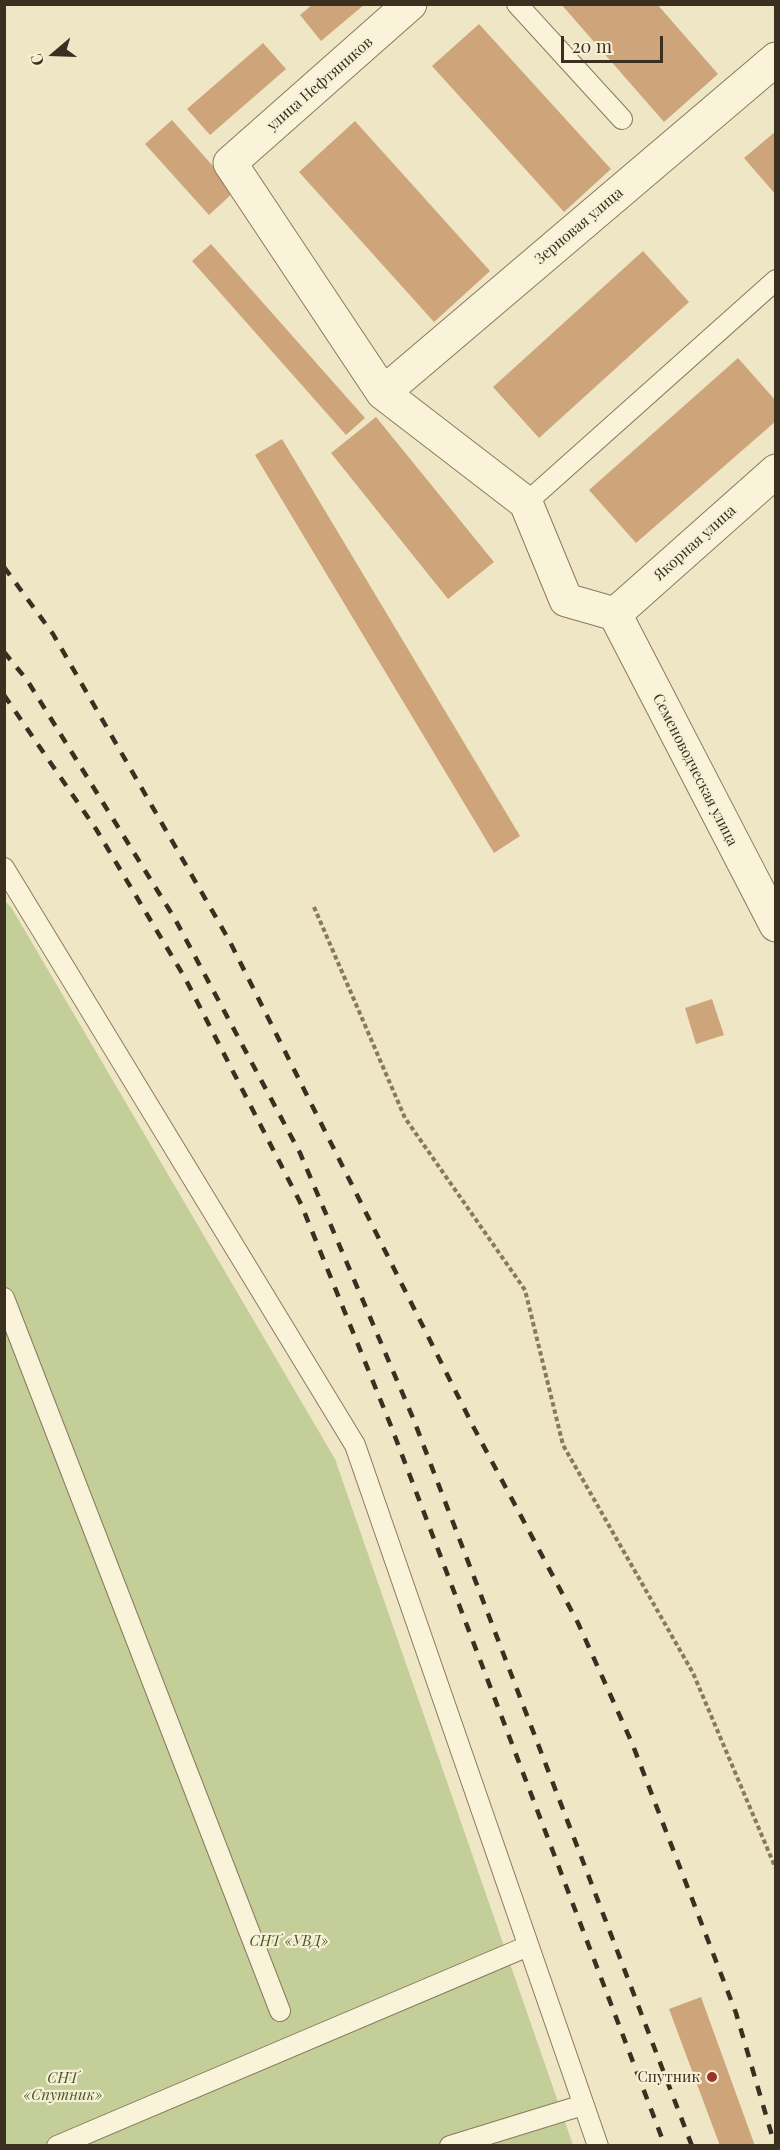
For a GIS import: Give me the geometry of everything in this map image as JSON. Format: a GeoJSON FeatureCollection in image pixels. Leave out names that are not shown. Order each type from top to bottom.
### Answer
{"type":"FeatureCollection","features":[{"type":"Feature","properties":{"kind":"street","name":"улица Нефтяников"},"geometry":{"type":"LineString","coordinates":[[383,393],[231,163],[410,4]]}},
{"type":"Feature","properties":{"kind":"street","name":"Зерновая улица"},"geometry":{"type":"LineString","coordinates":[[383,393],[776,59]]}},
{"type":"Feature","properties":{"kind":"street"},"geometry":{"type":"LineString","coordinates":[[383,393],[526,503],[566,600],[615,614]]}},
{"type":"Feature","properties":{"kind":"street","name":"Якорная улица"},"geometry":{"type":"LineString","coordinates":[[615,614],[776,471]]}},
{"type":"Feature","properties":{"kind":"street","name":"Семеноводческая улица"},"geometry":{"type":"LineString","coordinates":[[615,614],[776,925]]}},
{"type":"Feature","properties":{"kind":"lane"},"geometry":{"type":"LineString","coordinates":[[517,4],[622,119]]}},
{"type":"Feature","properties":{"kind":"lane"},"geometry":{"type":"LineString","coordinates":[[526,503],[776,280]]}},
{"type":"Feature","properties":{"kind":"lane"},"geometry":{"type":"LineString","coordinates":[[4,868],[355,1445],[598,2145]]}},
{"type":"Feature","properties":{"kind":"lane"},"geometry":{"type":"LineString","coordinates":[[4,1298],[280,2011]]}},
{"type":"Feature","properties":{"kind":"lane"},"geometry":{"type":"LineString","coordinates":[[57,2145],[528,1946]]}},
{"type":"Feature","properties":{"kind":"lane"},"geometry":{"type":"LineString","coordinates":[[450,2145],[475,2142],[583,2105]]}},
{"type":"Feature","properties":{"kind":"path"},"geometry":{"type":"LineString","coordinates":[[314,907],[405,1118],[525,1290],[563,1444],[693,1673],[776,1869]]}},
{"type":"Feature","properties":{"kind":"green space","name":"СНТ «УВД»"},"geometry":{"type":"Polygon","coordinates":[[[4,900],[11,907],[335,1459],[573,2145],[5,2145],[4,900]]]}},
{"type":"Feature","properties":{"kind":"building"},"geometry":{"type":"Polygon","coordinates":[[[313,4],[365,4],[321,41],[300,15],[313,4]]]}},
{"type":"Feature","properties":{"kind":"building"},"geometry":{"type":"Polygon","coordinates":[[[561,4],[657,4],[718,74],[664,122],[561,4]]]}},
{"type":"Feature","properties":{"kind":"building"},"geometry":{"type":"Polygon","coordinates":[[[479,24],[611,169],[564,212],[432,66],[479,24]]]}},
{"type":"Feature","properties":{"kind":"building"},"geometry":{"type":"Polygon","coordinates":[[[263,43],[286,69],[210,135],[187,109],[263,43]]]}},
{"type":"Feature","properties":{"kind":"building"},"geometry":{"type":"Polygon","coordinates":[[[172,120],[235,191],[209,215],[145,144],[172,120]]]}},
{"type":"Feature","properties":{"kind":"building"},"geometry":{"type":"Polygon","coordinates":[[[355,121],[490,271],[434,322],[299,172],[355,121]]]}},
{"type":"Feature","properties":{"kind":"building"},"geometry":{"type":"Polygon","coordinates":[[[776,131],[776,195],[744,158],[776,131]]]}},
{"type":"Feature","properties":{"kind":"building"},"geometry":{"type":"Polygon","coordinates":[[[211,244],[365,418],[346,435],[192,261],[211,244]]]}},
{"type":"Feature","properties":{"kind":"building"},"geometry":{"type":"Polygon","coordinates":[[[643,251],[689,302],[539,438],[493,387],[643,251]]]}},
{"type":"Feature","properties":{"kind":"building"},"geometry":{"type":"Polygon","coordinates":[[[738,358],[776,401],[776,421],[636,543],[589,490],[738,358]]]}},
{"type":"Feature","properties":{"kind":"building"},"geometry":{"type":"Polygon","coordinates":[[[376,417],[494,562],[448,599],[331,453],[376,417]]]}},
{"type":"Feature","properties":{"kind":"building"},"geometry":{"type":"Polygon","coordinates":[[[282,439],[520,836],[494,853],[255,455],[282,439]]]}},
{"type":"Feature","properties":{"kind":"building"},"geometry":{"type":"Polygon","coordinates":[[[712,999],[724,1035],[696,1044],[685,1008],[712,999]]]}},
{"type":"Feature","properties":{"kind":"building","name":"Спутник"},"geometry":{"type":"Polygon","coordinates":[[[701,1997],[755,2146],[720,2146],[669,2009],[701,1997]]]}},
{"type":"Feature","properties":{"kind":"railway"},"geometry":{"type":"LineString","coordinates":[[4,567],[53,634],[229,940],[474,1428],[578,1623],[632,1743],[736,2013],[775,2146]]}},
{"type":"Feature","properties":{"kind":"railway"},"geometry":{"type":"LineString","coordinates":[[4,652],[27,680],[175,919],[300,1153],[413,1418],[692,2146]]}},
{"type":"Feature","properties":{"kind":"railway"},"geometry":{"type":"LineString","coordinates":[[4,695],[96,829],[185,978],[301,1204],[391,1426],[665,2146]]}},
{"type":"Feature","properties":{"kind":"place","name":"Спутник"},"geometry":{"type":"Point","coordinates":[712,2077]}},
{"type":"Feature","properties":{"kind":"park label","name":"СНТ «Спутник»"},"geometry":{"type":"Point","coordinates":[63,2086]}}]}
